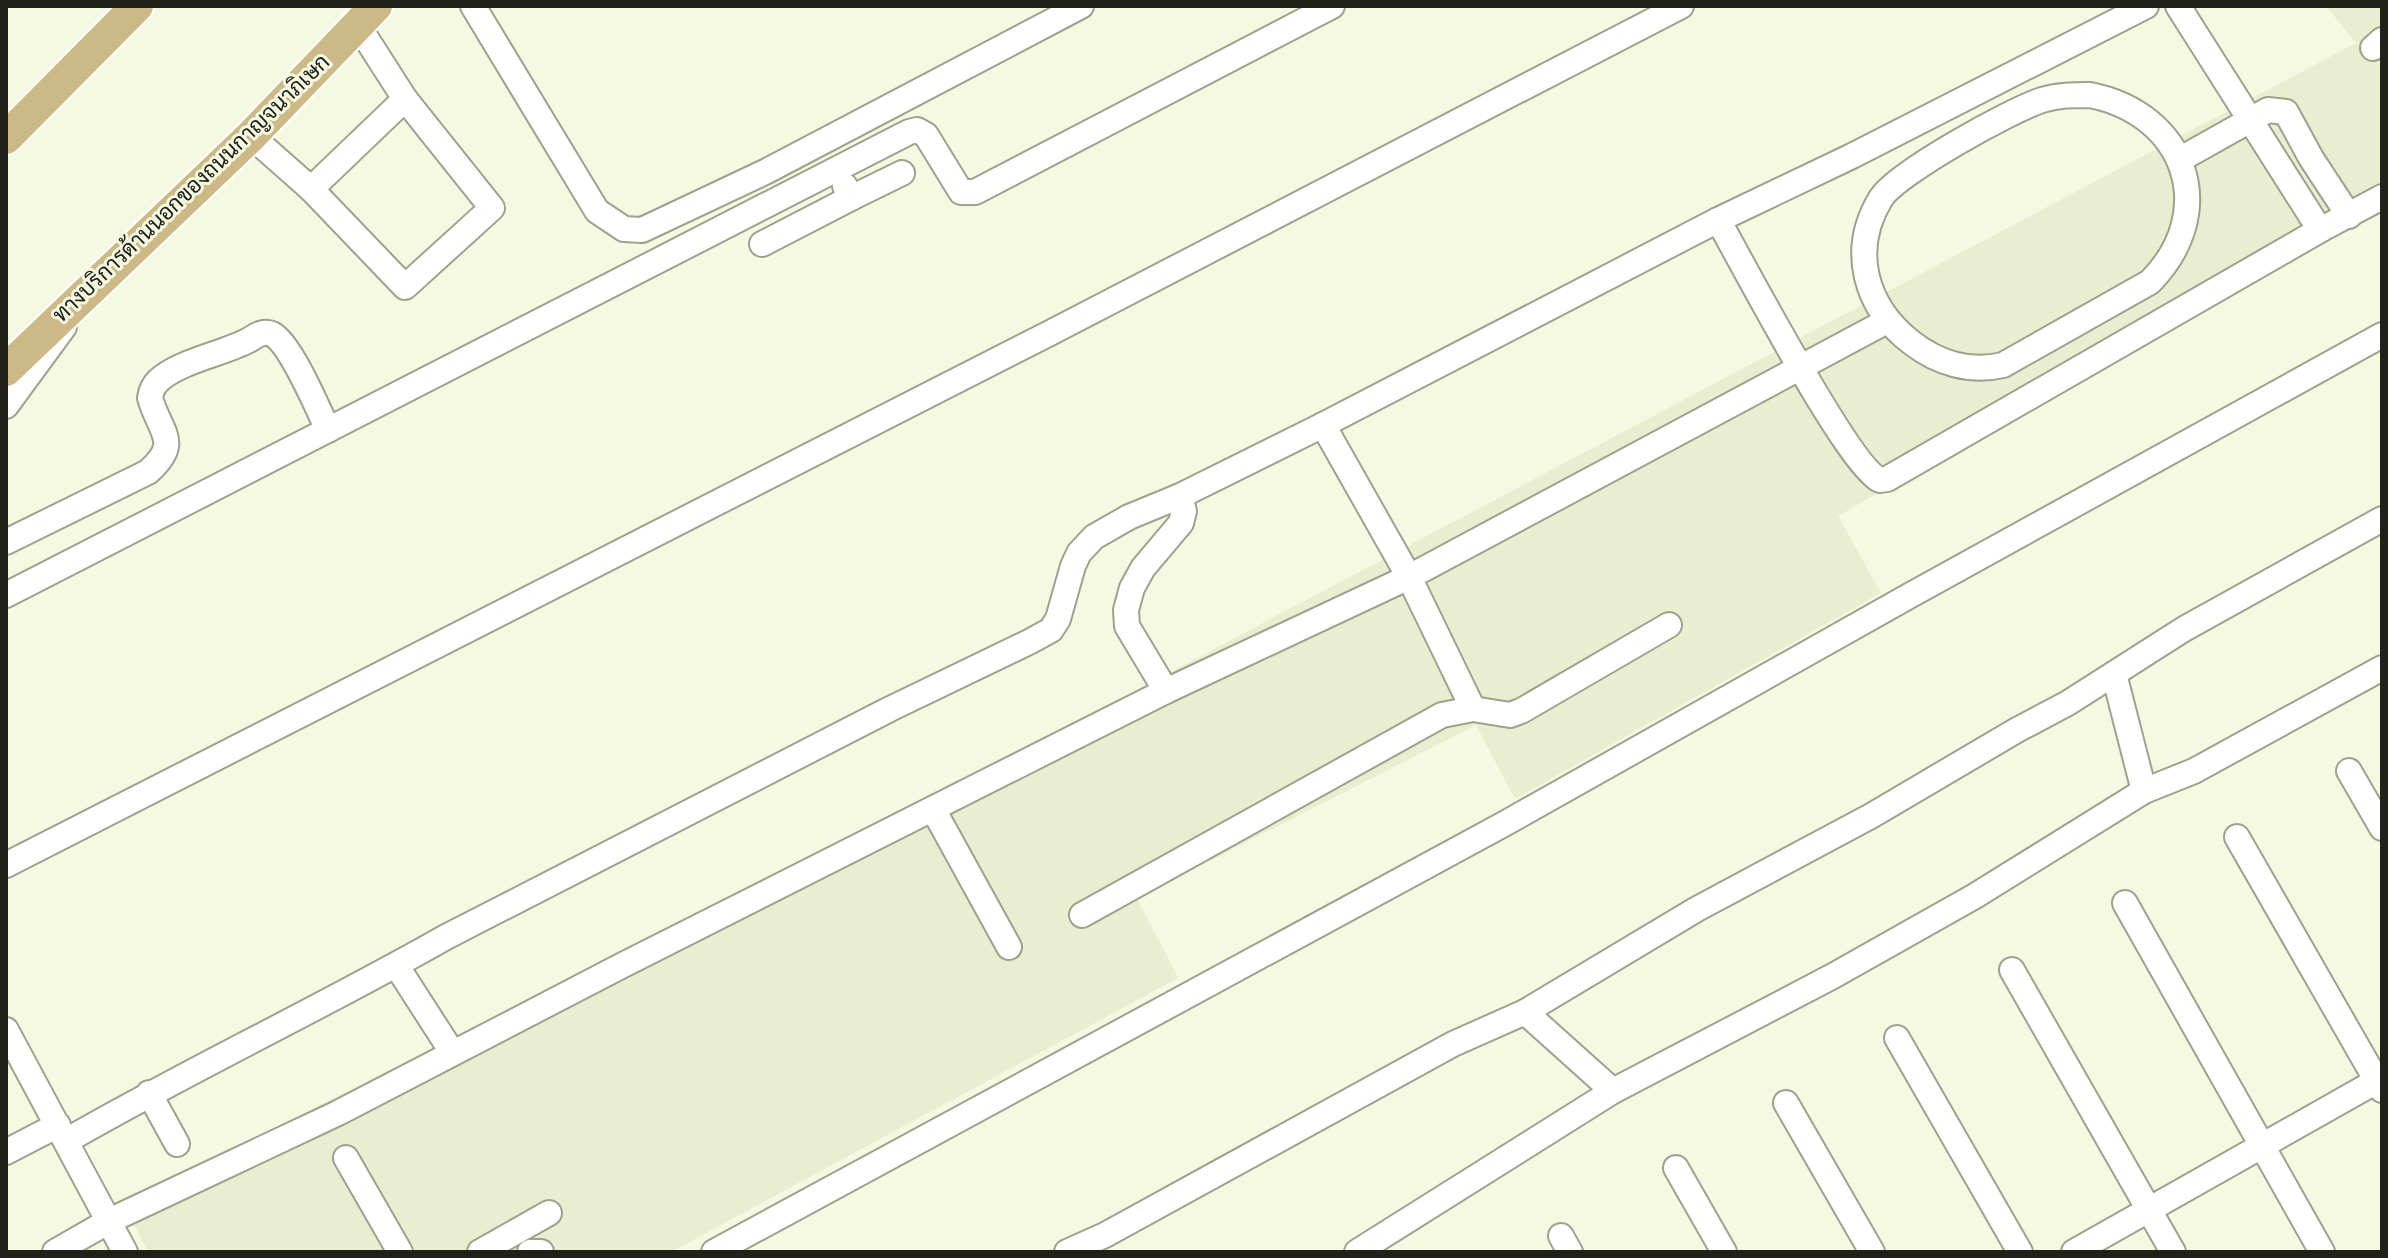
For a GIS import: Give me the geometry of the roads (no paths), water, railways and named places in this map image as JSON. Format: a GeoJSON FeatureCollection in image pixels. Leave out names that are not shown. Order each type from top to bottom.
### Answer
{"type":"FeatureCollection","features":[{"type":"Feature","properties":{"kind":"main road"},"geometry":{"type":"LineString","coordinates":[[11,132],[137,6]]}},
{"type":"Feature","properties":{"kind":"main road","name":"ทางบริการด้านนอกของถนนกาญจนาภิเษก"},"geometry":{"type":"LineString","coordinates":[[6,370],[251,136],[366,15]]}},
{"type":"Feature","properties":{"kind":"street"},"geometry":{"type":"LineString","coordinates":[[473,6],[597,211],[624,229],[642,230],[767,171],[1081,6]]}},
{"type":"Feature","properties":{"kind":"street"},"geometry":{"type":"LineString","coordinates":[[6,595],[917,130],[926,135],[961,192],[975,192],[1332,6]]}},
{"type":"Feature","properties":{"kind":"street"},"geometry":{"type":"LineString","coordinates":[[6,865],[1036,341],[1681,6]]}},
{"type":"Feature","properties":{"kind":"street"},"geometry":{"type":"LineString","coordinates":[[6,1152],[62,1133],[149,1093],[876,716],[1051,630],[1063,606],[1073,566],[1085,545],[1129,517],[1180,496],[1323,425],[1718,220],[1852,156],[2146,6]]}},
{"type":"Feature","properties":{"kind":"street"},"geometry":{"type":"LineString","coordinates":[[2178,6],[2320,230]]}},
{"type":"Feature","properties":{"kind":"street"},"geometry":{"type":"LineString","coordinates":[[251,136],[311,189],[405,287],[492,208],[405,99],[366,15]]}},
{"type":"Feature","properties":{"kind":"street"},"geometry":{"type":"LineString","coordinates":[[2090,95],[2115,101],[2143,116],[2168,142],[2179,160],[2188,184],[2186,214],[2179,243],[2167,266],[2150,282],[2003,365],[1983,370],[1960,366],[1926,353],[1887,321],[1872,293],[1862,259],[1874,212],[1883,195],[1899,181],[1982,127],[2041,100],[2056,96],[2090,95]]}},
{"type":"Feature","properties":{"kind":"street"},"geometry":{"type":"LineString","coordinates":[[311,189],[405,99]]}},
{"type":"Feature","properties":{"kind":"street"},"geometry":{"type":"LineString","coordinates":[[2179,160],[2268,110],[2286,112],[2311,158],[2349,216]]}},
{"type":"Feature","properties":{"kind":"street"},"geometry":{"type":"LineString","coordinates":[[836,169],[851,198]]}},
{"type":"Feature","properties":{"kind":"street"},"geometry":{"type":"LineString","coordinates":[[762,244],[902,173]]}},
{"type":"Feature","properties":{"kind":"street"},"geometry":{"type":"LineString","coordinates":[[1718,220],[1801,368],[1861,465],[1875,478],[1887,479],[2382,197]]}},
{"type":"Feature","properties":{"kind":"street"},"geometry":{"type":"LineString","coordinates":[[6,406],[95,282]]}},
{"type":"Feature","properties":{"kind":"street"},"geometry":{"type":"LineString","coordinates":[[61,1250],[109,1221],[313,1125],[1166,691],[1409,577],[1887,321]]}},
{"type":"Feature","properties":{"kind":"street"},"geometry":{"type":"LineString","coordinates":[[6,542],[148,472],[167,451],[167,439],[150,398],[157,382],[260,333],[275,335],[282,343],[296,364],[328,430]]}},
{"type":"Feature","properties":{"kind":"street"},"geometry":{"type":"LineString","coordinates":[[714,1252],[1490,832],[2382,335]]}},
{"type":"Feature","properties":{"kind":"street"},"geometry":{"type":"LineString","coordinates":[[1323,425],[1409,577],[1473,709]]}},
{"type":"Feature","properties":{"kind":"street"},"geometry":{"type":"LineString","coordinates":[[1166,691],[1127,626],[1126,610],[1132,588],[1143,568],[1181,523],[1184,511],[1180,496]]}},
{"type":"Feature","properties":{"kind":"street"},"geometry":{"type":"LineString","coordinates":[[1067,1252],[1105,1235],[1453,1044],[1525,1012],[1697,909],[1871,816],[2114,674],[2184,629],[2382,519]]}},
{"type":"Feature","properties":{"kind":"street"},"geometry":{"type":"LineString","coordinates":[[1082,915],[1442,715],[1473,709],[1510,715],[1521,711],[1669,625]]}},
{"type":"Feature","properties":{"kind":"street"},"geometry":{"type":"LineString","coordinates":[[1357,1252],[1613,1091],[1833,976],[1975,896],[2144,791],[2208,764],[2382,668]]}},
{"type":"Feature","properties":{"kind":"street"},"geometry":{"type":"LineString","coordinates":[[2114,674],[2144,791]]}},
{"type":"Feature","properties":{"kind":"street"},"geometry":{"type":"LineString","coordinates":[[2349,771],[2382,828]]}},
{"type":"Feature","properties":{"kind":"street"},"geometry":{"type":"LineString","coordinates":[[933,809],[1009,947]]}},
{"type":"Feature","properties":{"kind":"street"},"geometry":{"type":"LineString","coordinates":[[2074,1252],[2380,1083],[2237,837]]}},
{"type":"Feature","properties":{"kind":"street"},"geometry":{"type":"LineString","coordinates":[[2125,903],[2322,1252]]}},
{"type":"Feature","properties":{"kind":"street"},"geometry":{"type":"LineString","coordinates":[[396,965],[452,1052]]}},
{"type":"Feature","properties":{"kind":"street"},"geometry":{"type":"LineString","coordinates":[[2012,970],[2173,1252]]}},
{"type":"Feature","properties":{"kind":"street"},"geometry":{"type":"LineString","coordinates":[[1525,1012],[1613,1091]]}},
{"type":"Feature","properties":{"kind":"street"},"geometry":{"type":"LineString","coordinates":[[6,1030],[125,1252]]}},
{"type":"Feature","properties":{"kind":"street"},"geometry":{"type":"LineString","coordinates":[[1897,1038],[2020,1252]]}},
{"type":"Feature","properties":{"kind":"street"},"geometry":{"type":"LineString","coordinates":[[149,1093],[177,1144]]}},
{"type":"Feature","properties":{"kind":"street"},"geometry":{"type":"LineString","coordinates":[[1786,1103],[1872,1252]]}},
{"type":"Feature","properties":{"kind":"street"},"geometry":{"type":"LineString","coordinates":[[346,1158],[400,1252]]}},
{"type":"Feature","properties":{"kind":"street"},"geometry":{"type":"LineString","coordinates":[[1676,1168],[1724,1252]]}},
{"type":"Feature","properties":{"kind":"street"},"geometry":{"type":"LineString","coordinates":[[480,1252],[549,1213]]}},
{"type":"Feature","properties":{"kind":"street"},"geometry":{"type":"LineString","coordinates":[[530,1252],[541,1252]]}}]}
